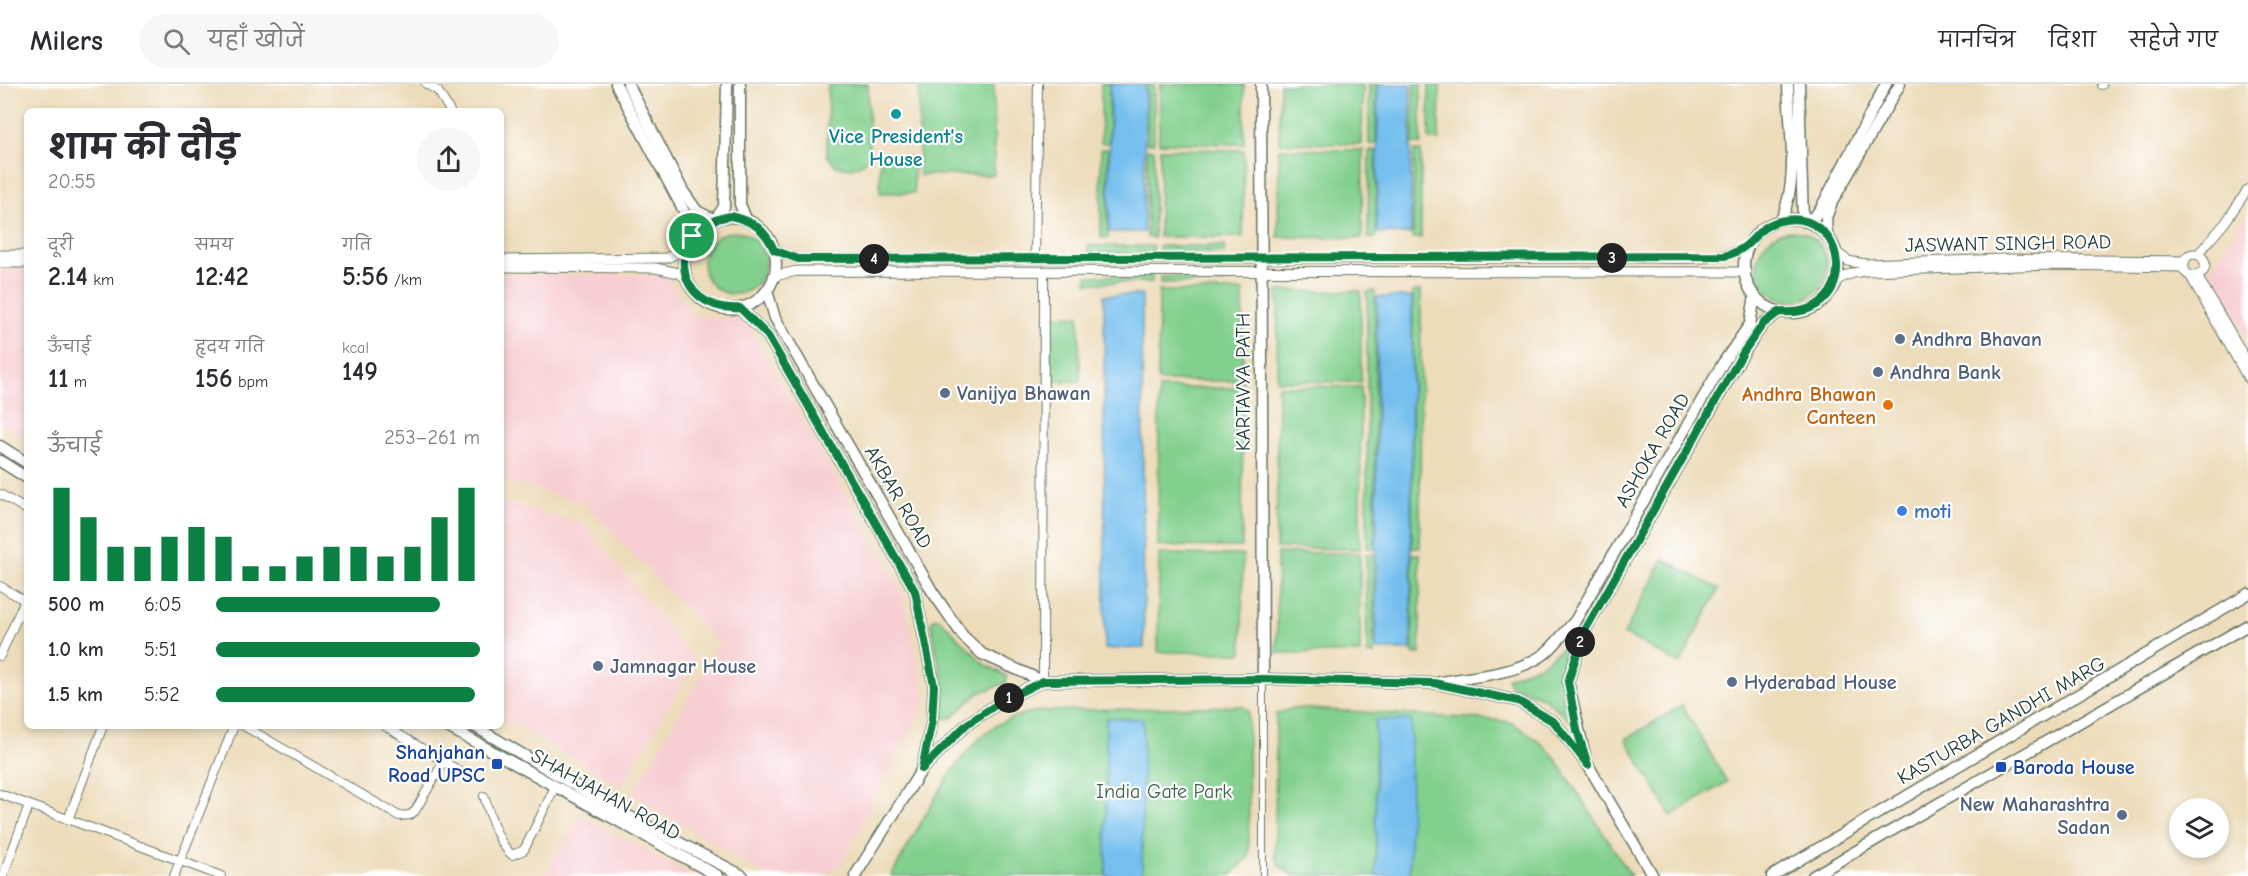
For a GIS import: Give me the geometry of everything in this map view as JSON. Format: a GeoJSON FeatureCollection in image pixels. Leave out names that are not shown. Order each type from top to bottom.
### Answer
{"type":"FeatureCollection","features":[{"type":"Feature","properties":{"kind":"main road"},"geometry":{"type":"LineString","coordinates":[[616,84],[686,215],[692,236]]}},
{"type":"Feature","properties":{"kind":"main road"},"geometry":{"type":"LineString","coordinates":[[628,84],[683,191],[697,211],[715,219]]}},
{"type":"Feature","properties":{"kind":"main road"},"geometry":{"type":"LineString","coordinates":[[715,219],[724,207],[727,84]]}},
{"type":"Feature","properties":{"kind":"main road"},"geometry":{"type":"LineString","coordinates":[[740,84],[740,204],[746,219]]}},
{"type":"Feature","properties":{"kind":"main road","name":"KARTAVYA PATH"},"geometry":{"type":"LineString","coordinates":[[1261,84],[1263,679]]}},
{"type":"Feature","properties":{"kind":"main road"},"geometry":{"type":"LineString","coordinates":[[1781,220],[1789,203],[1791,184],[1788,84]]}},
{"type":"Feature","properties":{"kind":"main road"},"geometry":{"type":"LineString","coordinates":[[1799,84],[1804,221]]}},
{"type":"Feature","properties":{"kind":"main road"},"geometry":{"type":"LineString","coordinates":[[1886,84],[1815,216],[1804,221],[1781,220],[1766,226],[1754,237],[1746,252],[1746,272],[1755,297],[1779,312],[1797,314],[1810,310],[1825,299],[1836,280],[1838,270],[1835,251],[1827,236],[1826,218],[1832,202],[1900,84]]}},
{"type":"Feature","properties":{"kind":"main road"},"geometry":{"type":"LineString","coordinates":[[731,216],[746,219],[759,226],[768,237],[774,250],[774,276],[766,291],[759,299],[740,308],[713,306],[692,290],[686,276],[685,250],[692,236],[701,226],[715,219],[731,216]]}},
{"type":"Feature","properties":{"kind":"main road"},"geometry":{"type":"LineString","coordinates":[[1804,221],[1827,236]]}},
{"type":"Feature","properties":{"kind":"main road","name":"AKBAR ROAD"},"geometry":{"type":"LineString","coordinates":[[766,291],[775,318],[939,601],[963,636],[982,654],[1043,681]]}},
{"type":"Feature","properties":{"kind":"main road","name":"ASHOKA ROAD"},"geometry":{"type":"LineString","coordinates":[[1434,683],[1501,673],[1523,665],[1545,654],[1575,621],[1723,363],[1750,324],[1755,297]]}},
{"type":"Feature","properties":{"kind":"main road","name":"AKBAR ROAD"},"geometry":{"type":"LineString","coordinates":[[740,308],[768,336],[915,591],[934,686],[932,720],[922,769]]}},
{"type":"Feature","properties":{"kind":"main road","name":"ASHOKA ROAD"},"geometry":{"type":"LineString","coordinates":[[1588,765],[1577,730],[1568,682],[1584,632],[1744,351],[1763,324],[1779,312]]}},
{"type":"Feature","properties":{"kind":"main road"},"geometry":{"type":"LineString","coordinates":[[0,446],[24,461]]}},
{"type":"Feature","properties":{"kind":"main road"},"geometry":{"type":"LineString","coordinates":[[0,461],[24,475]]}},
{"type":"Feature","properties":{"kind":"main road","name":"KASTURBA GANDHI MARG"},"geometry":{"type":"LineString","coordinates":[[1772,876],[2248,594]]}},
{"type":"Feature","properties":{"kind":"main road"},"geometry":{"type":"LineString","coordinates":[[919,611],[939,601]]}},
{"type":"Feature","properties":{"kind":"main road","name":"KASTURBA GANDHI MARG"},"geometry":{"type":"LineString","coordinates":[[1813,876],[2248,625]]}},
{"type":"Feature","properties":{"kind":"main road"},"geometry":{"type":"LineString","coordinates":[[854,875],[922,769],[967,724],[1002,701],[1043,681],[1263,679],[1434,683],[1518,701],[1554,722],[1588,765],[1650,873]]}},
{"type":"Feature","properties":{"kind":"main road","name":"SHAHJAHAN ROAD"},"geometry":{"type":"LineString","coordinates":[[451,729],[718,876]]}},
{"type":"Feature","properties":{"kind":"main road","name":"SHAHJAHAN ROAD"},"geometry":{"type":"LineString","coordinates":[[479,729],[617,810],[743,876]]}},
{"type":"Feature","properties":{"kind":"street"},"geometry":{"type":"LineString","coordinates":[[426,84],[438,91],[448,108]]}},
{"type":"Feature","properties":{"kind":"street"},"geometry":{"type":"LineString","coordinates":[[1035,258],[1038,84]]}},
{"type":"Feature","properties":{"kind":"street"},"geometry":{"type":"LineString","coordinates":[[2197,255],[2225,223],[2248,189]]}},
{"type":"Feature","properties":{"kind":"street"},"geometry":{"type":"LineString","coordinates":[[774,250],[798,259],[1709,257],[1737,253],[1750,245]]}},
{"type":"Feature","properties":{"kind":"street"},"geometry":{"type":"LineString","coordinates":[[504,260],[666,258],[685,250]]}},
{"type":"Feature","properties":{"kind":"street","name":"JASWANT SINGH ROAD"},"geometry":{"type":"LineString","coordinates":[[1835,251],[1848,261],[1865,264],[2004,259],[2189,270]]}},
{"type":"Feature","properties":{"kind":"street"},"geometry":{"type":"LineString","coordinates":[[0,255],[24,255]]}},
{"type":"Feature","properties":{"kind":"street"},"geometry":{"type":"LineString","coordinates":[[2189,270],[2203,272],[2205,265],[2203,259],[2197,255],[2188,256],[2189,270],[2248,378]]}},
{"type":"Feature","properties":{"kind":"street"},"geometry":{"type":"LineString","coordinates":[[0,263],[24,263]]}},
{"type":"Feature","properties":{"kind":"street"},"geometry":{"type":"LineString","coordinates":[[504,267],[656,268],[686,276]]}},
{"type":"Feature","properties":{"kind":"street","name":"JASWANT SINGH ROAD"},"geometry":{"type":"LineString","coordinates":[[1836,280],[1853,273],[1866,271],[1971,267],[2189,270]]}},
{"type":"Feature","properties":{"kind":"street"},"geometry":{"type":"LineString","coordinates":[[2189,270],[2248,363]]}},
{"type":"Feature","properties":{"kind":"street"},"geometry":{"type":"LineString","coordinates":[[774,276],[797,271],[1746,272]]}},
{"type":"Feature","properties":{"kind":"street"},"geometry":{"type":"LineString","coordinates":[[1043,681],[1044,271]]}},
{"type":"Feature","properties":{"kind":"street"},"geometry":{"type":"LineString","coordinates":[[0,494],[24,508]]}},
{"type":"Feature","properties":{"kind":"street"},"geometry":{"type":"LineString","coordinates":[[0,586],[24,600]]}},
{"type":"Feature","properties":{"kind":"street"},"geometry":{"type":"LineString","coordinates":[[0,656],[24,605]]}},
{"type":"Feature","properties":{"kind":"street"},"geometry":{"type":"LineString","coordinates":[[1263,679],[1263,876]]}},
{"type":"Feature","properties":{"kind":"street"},"geometry":{"type":"LineString","coordinates":[[68,820],[102,729]]}},
{"type":"Feature","properties":{"kind":"street"},"geometry":{"type":"LineString","coordinates":[[174,876],[233,729]]}},
{"type":"Feature","properties":{"kind":"street"},"geometry":{"type":"LineString","coordinates":[[249,729],[399,816],[410,815],[415,811],[444,761]]}},
{"type":"Feature","properties":{"kind":"street"},"geometry":{"type":"LineString","coordinates":[[390,729],[466,775]]}},
{"type":"Feature","properties":{"kind":"street"},"geometry":{"type":"LineString","coordinates":[[484,796],[496,830],[506,850],[512,855],[524,850],[555,787]]}},
{"type":"Feature","properties":{"kind":"street"},"geometry":{"type":"LineString","coordinates":[[0,794],[221,876]]}},
{"type":"Feature","properties":{"kind":"street"},"geometry":{"type":"LineString","coordinates":[[3,876],[28,805]]}},
{"type":"Feature","properties":{"kind":"shaded area"},"geometry":{"type":"Polygon","coordinates":[[[2248,212],[2248,340],[2208,275],[2248,212]]]}},
{"type":"Feature","properties":{"kind":"shaded area"},"geometry":{"type":"Polygon","coordinates":[[[0,271],[24,271],[24,437],[0,423],[0,271]]]}},
{"type":"Feature","properties":{"kind":"shaded area"},"geometry":{"type":"Polygon","coordinates":[[[504,274],[664,275],[693,315],[745,321],[901,589],[927,699],[839,868],[819,876],[767,875],[632,795],[719,644],[584,503],[504,480],[504,274]]]}},
{"type":"Feature","properties":{"kind":"shaded area","name":"Jamnagar House"},"geometry":{"type":"Polygon","coordinates":[[[504,502],[584,524],[695,661],[622,786],[504,720],[504,502]]]}},
{"type":"Feature","properties":{"kind":"shaded area"},"geometry":{"type":"Polygon","coordinates":[[[580,814],[693,876],[544,876],[580,814]]]}},
{"type":"Feature","properties":{"kind":"green space"},"geometry":{"type":"Polygon","coordinates":[[[828,84],[868,84],[869,155],[862,164],[852,168],[836,166],[827,154],[828,84]]]}},
{"type":"Feature","properties":{"kind":"green space"},"geometry":{"type":"Polygon","coordinates":[[[919,84],[994,84],[994,175],[919,175],[919,84]]]}},
{"type":"Feature","properties":{"kind":"green space"},"geometry":{"type":"Polygon","coordinates":[[[1101,84],[1109,84],[1109,143],[1101,143],[1101,84]]]}},
{"type":"Feature","properties":{"kind":"green space"},"geometry":{"type":"Polygon","coordinates":[[[1147,84],[1154,84],[1154,143],[1147,143],[1147,84]]]}},
{"type":"Feature","properties":{"kind":"green space"},"geometry":{"type":"Polygon","coordinates":[[[1160,84],[1244,84],[1244,144],[1159,143],[1160,84]]]}},
{"type":"Feature","properties":{"kind":"green space"},"geometry":{"type":"Polygon","coordinates":[[[1280,84],[1363,84],[1362,144],[1279,143],[1280,84]]]}},
{"type":"Feature","properties":{"kind":"green space"},"geometry":{"type":"Polygon","coordinates":[[[1369,84],[1376,84],[1376,144],[1369,144],[1369,84]]]}},
{"type":"Feature","properties":{"kind":"green space"},"geometry":{"type":"Polygon","coordinates":[[[1414,84],[1421,84],[1421,144],[1413,144],[1414,84]]]}},
{"type":"Feature","properties":{"kind":"green space"},"geometry":{"type":"Polygon","coordinates":[[[1429,84],[1440,84],[1439,140],[1429,140],[1429,84]]]}},
{"type":"Feature","properties":{"kind":"green space"},"geometry":{"type":"Polygon","coordinates":[[[1101,149],[1108,149],[1108,238],[1101,238],[1101,149]]]}},
{"type":"Feature","properties":{"kind":"green space"},"geometry":{"type":"Polygon","coordinates":[[[1147,149],[1154,149],[1154,238],[1147,237],[1147,149]]]}},
{"type":"Feature","properties":{"kind":"green space"},"geometry":{"type":"Polygon","coordinates":[[[1160,149],[1244,150],[1243,237],[1159,237],[1160,149]]]}},
{"type":"Feature","properties":{"kind":"green space"},"geometry":{"type":"Polygon","coordinates":[[[1279,149],[1363,150],[1362,238],[1278,237],[1279,149]]]}},
{"type":"Feature","properties":{"kind":"green space"},"geometry":{"type":"Polygon","coordinates":[[[1369,151],[1376,151],[1376,238],[1368,238],[1369,151]]]}},
{"type":"Feature","properties":{"kind":"green space"},"geometry":{"type":"Polygon","coordinates":[[[1414,151],[1421,151],[1421,238],[1413,238],[1414,151]]]}},
{"type":"Feature","properties":{"kind":"green space"},"geometry":{"type":"Polygon","coordinates":[[[880,157],[914,157],[914,193],[880,193],[880,157]]]}},
{"type":"Feature","properties":{"kind":"green space"},"geometry":{"type":"Polygon","coordinates":[[[1792,231],[1805,234],[1817,241],[1824,253],[1827,266],[1824,279],[1817,291],[1805,298],[1792,301],[1779,298],[1767,291],[1760,279],[1757,266],[1760,253],[1767,241],[1779,234],[1792,231]]]}},
{"type":"Feature","properties":{"kind":"green space"},"geometry":{"type":"Polygon","coordinates":[[[734,232],[756,241],[765,263],[756,285],[734,294],[712,285],[703,263],[712,241],[734,232]]]}},
{"type":"Feature","properties":{"kind":"green space"},"geometry":{"type":"Polygon","coordinates":[[[1088,246],[1153,246],[1153,253],[1088,253],[1088,246]]]}},
{"type":"Feature","properties":{"kind":"green space"},"geometry":{"type":"Polygon","coordinates":[[[1159,246],[1224,246],[1224,253],[1160,253],[1159,246]]]}},
{"type":"Feature","properties":{"kind":"green space"},"geometry":{"type":"Polygon","coordinates":[[[1152,275],[1152,282],[1087,283],[1087,276],[1152,275]]]}},
{"type":"Feature","properties":{"kind":"green space"},"geometry":{"type":"Polygon","coordinates":[[[1225,276],[1225,283],[1160,283],[1160,277],[1225,276]]]}},
{"type":"Feature","properties":{"kind":"green space"},"geometry":{"type":"Polygon","coordinates":[[[1159,291],[1243,291],[1243,381],[1158,381],[1159,291]]]}},
{"type":"Feature","properties":{"kind":"green space"},"geometry":{"type":"Polygon","coordinates":[[[1278,291],[1361,291],[1361,382],[1277,381],[1278,291]]]}},
{"type":"Feature","properties":{"kind":"green space"},"geometry":{"type":"Polygon","coordinates":[[[1375,291],[1375,548],[1367,548],[1367,292],[1375,291]]]}},
{"type":"Feature","properties":{"kind":"green space"},"geometry":{"type":"Polygon","coordinates":[[[1413,291],[1421,291],[1420,548],[1412,548],[1413,291]]]}},
{"type":"Feature","properties":{"kind":"green space"},"geometry":{"type":"Polygon","coordinates":[[[1079,315],[1080,381],[1051,381],[1050,316],[1079,315]]]}},
{"type":"Feature","properties":{"kind":"green space"},"geometry":{"type":"Polygon","coordinates":[[[1278,386],[1361,387],[1360,549],[1276,548],[1278,386]]]}},
{"type":"Feature","properties":{"kind":"green space"},"geometry":{"type":"Polygon","coordinates":[[[1159,388],[1243,388],[1242,547],[1158,546],[1159,388]]]}},
{"type":"Feature","properties":{"kind":"green space"},"geometry":{"type":"Polygon","coordinates":[[[1277,553],[1360,553],[1360,653],[1277,653],[1277,553]]]}},
{"type":"Feature","properties":{"kind":"green space"},"geometry":{"type":"Polygon","coordinates":[[[1159,554],[1243,555],[1242,653],[1158,652],[1159,554]]]}},
{"type":"Feature","properties":{"kind":"green space"},"geometry":{"type":"Polygon","coordinates":[[[1366,554],[1374,554],[1374,654],[1367,654],[1366,554]]]}},
{"type":"Feature","properties":{"kind":"green space"},"geometry":{"type":"Polygon","coordinates":[[[1412,554],[1420,554],[1420,654],[1413,654],[1412,554]]]}},
{"type":"Feature","properties":{"kind":"green space"},"geometry":{"type":"Polygon","coordinates":[[[1663,559],[1719,589],[1680,664],[1624,634],[1663,559]]]}},
{"type":"Feature","properties":{"kind":"green space"},"geometry":{"type":"Polygon","coordinates":[[[939,618],[984,664],[1007,676],[1006,683],[979,693],[951,718],[944,718],[941,714],[943,683],[931,624],[933,619],[939,618]]]}},
{"type":"Feature","properties":{"kind":"green space"},"geometry":{"type":"Polygon","coordinates":[[[1573,643],[1562,672],[1561,693],[1570,720],[1544,698],[1510,685],[1507,678],[1542,664],[1564,646],[1573,643]]]}},
{"type":"Feature","properties":{"kind":"green space"},"geometry":{"type":"Polygon","coordinates":[[[1682,705],[1727,782],[1671,816],[1626,739],[1682,705]]]}},
{"type":"Feature","properties":{"kind":"green space","name":"India Gate Park"},"geometry":{"type":"Polygon","coordinates":[[[1242,706],[1248,711],[1249,857],[1230,876],[891,876],[951,773],[981,737],[1002,722],[1040,711],[1242,706]]]}},
{"type":"Feature","properties":{"kind":"green space"},"geometry":{"type":"Polygon","coordinates":[[[1293,708],[1498,720],[1513,723],[1540,742],[1554,756],[1631,876],[1294,876],[1280,866],[1275,855],[1276,714],[1293,708]]]}},
{"type":"Feature","properties":{"kind":"water"},"geometry":{"type":"Polygon","coordinates":[[[1110,84],[1145,84],[1144,232],[1109,232],[1110,84]]]}},
{"type":"Feature","properties":{"kind":"water"},"geometry":{"type":"Polygon","coordinates":[[[1378,84],[1411,84],[1411,234],[1377,233],[1378,84]]]}},
{"type":"Feature","properties":{"kind":"water"},"geometry":{"type":"Polygon","coordinates":[[[1104,295],[1142,295],[1144,648],[1105,649],[1104,295]]]}},
{"type":"Feature","properties":{"kind":"water"},"geometry":{"type":"Polygon","coordinates":[[[1377,297],[1412,297],[1411,650],[1376,650],[1377,297]]]}},
{"type":"Feature","properties":{"kind":"water"},"geometry":{"type":"Polygon","coordinates":[[[1106,718],[1143,719],[1142,876],[1106,876],[1106,718]]]}},
{"type":"Feature","properties":{"kind":"water"},"geometry":{"type":"Polygon","coordinates":[[[1375,720],[1411,720],[1410,876],[1376,876],[1375,720]]]}},
{"type":"Feature","properties":{"kind":"place","name":"Vice President's House"},"geometry":{"type":"Point","coordinates":[896,114]}},
{"type":"Feature","properties":{"kind":"place","name":"Andhra Bhavan"},"geometry":{"type":"Point","coordinates":[1900,339]}},
{"type":"Feature","properties":{"kind":"place","name":"Andhra Bank"},"geometry":{"type":"Point","coordinates":[1878,372]}},
{"type":"Feature","properties":{"kind":"place","name":"Vanijya Bhawan"},"geometry":{"type":"Point","coordinates":[945,393]}},
{"type":"Feature","properties":{"kind":"place","name":"Andhra Bhawan Canteen"},"geometry":{"type":"Point","coordinates":[1888,405]}},
{"type":"Feature","properties":{"kind":"place","name":"moti"},"geometry":{"type":"Point","coordinates":[1902,511]}},
{"type":"Feature","properties":{"kind":"place","name":"Jamnagar House"},"geometry":{"type":"Point","coordinates":[598,666]}},
{"type":"Feature","properties":{"kind":"place","name":"Hyderabad House"},"geometry":{"type":"Point","coordinates":[1732,682]}},
{"type":"Feature","properties":{"kind":"place","name":"Shahjahan Road UPSC"},"geometry":{"type":"Point","coordinates":[497,764]}},
{"type":"Feature","properties":{"kind":"place","name":"Baroda House"},"geometry":{"type":"Point","coordinates":[2001,767]}},
{"type":"Feature","properties":{"kind":"place","name":"New Maharashtra Sadan"},"geometry":{"type":"Point","coordinates":[2122,815]}},
{"type":"Feature","properties":{"kind":"route"},"geometry":{"type":"LineString","coordinates":[[731,216],[746,219],[759,226],[768,237],[774,250],[798,259],[1644,258],[1724,256],[1737,253],[1750,245],[1754,237],[1766,226],[1781,220],[1798,220],[1818,227],[1827,236],[1838,259],[1838,270],[1830,292],[1821,303],[1797,314],[1779,312],[1763,324],[1744,351],[1584,632],[1568,682],[1577,730],[1588,765],[1554,722],[1518,701],[1434,683],[1263,679],[1043,681],[1002,701],[967,724],[922,769],[932,720],[934,686],[915,591],[768,336],[740,308],[726,309],[713,306],[702,300],[692,290],[686,278],[684,265],[685,250],[692,236],[701,226],[713,219],[731,216]]}}]}
